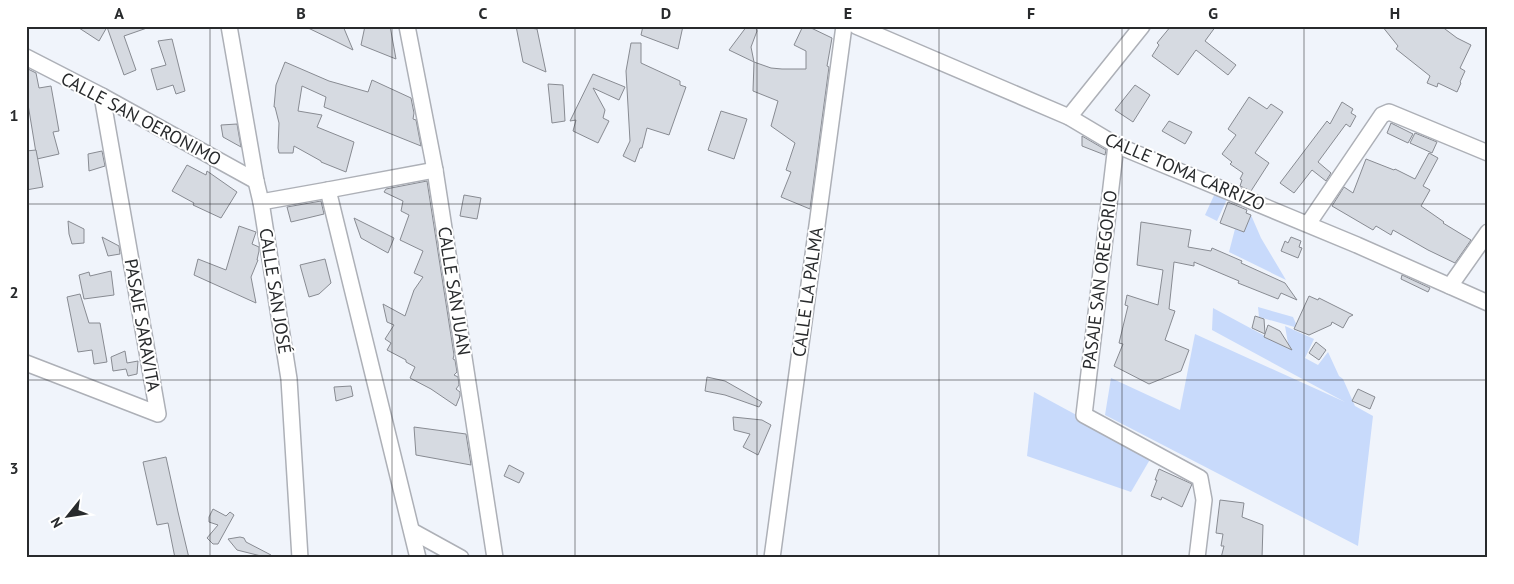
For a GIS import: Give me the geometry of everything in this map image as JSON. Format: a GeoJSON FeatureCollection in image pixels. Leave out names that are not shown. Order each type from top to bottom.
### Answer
{"type":"FeatureCollection","features":[{"type":"Feature","properties":{"kind":"street","name":"CALLE SAN JOSÉ"},"geometry":{"type":"LineString","coordinates":[[229,26],[261,202],[289,379],[300,558]]}},
{"type":"Feature","properties":{"kind":"street","name":"CALLE SAN JUAN"},"geometry":{"type":"LineString","coordinates":[[407,26],[435,170],[495,558]]}},
{"type":"Feature","properties":{"kind":"street","name":"CALLE LA PALMA"},"geometry":{"type":"LineString","coordinates":[[772,558],[844,26]]}},
{"type":"Feature","properties":{"kind":"street","name":"CALLE TOMA CARRIZO"},"geometry":{"type":"LineString","coordinates":[[856,26],[1069,117],[1116,145],[1308,224],[1488,303]]}},
{"type":"Feature","properties":{"kind":"street"},"geometry":{"type":"LineString","coordinates":[[1069,117],[1142,26]]}},
{"type":"Feature","properties":{"kind":"street","name":"CALLE SAN OERONIMO"},"geometry":{"type":"LineString","coordinates":[[26,57],[102,96],[256,181]]}},
{"type":"Feature","properties":{"kind":"street","name":"PASAJE SARAVITA"},"geometry":{"type":"LineString","coordinates":[[26,363],[158,414],[102,96]]}},
{"type":"Feature","properties":{"kind":"street"},"geometry":{"type":"LineString","coordinates":[[1308,224],[1382,115],[1389,112],[1488,153]]}},
{"type":"Feature","properties":{"kind":"street","name":"PASAJE SAN OREGORIO"},"geometry":{"type":"LineString","coordinates":[[1116,145],[1084,415],[1200,478],[1204,500],[1197,558]]}},
{"type":"Feature","properties":{"kind":"street"},"geometry":{"type":"LineString","coordinates":[[261,202],[435,170]]}},
{"type":"Feature","properties":{"kind":"street"},"geometry":{"type":"LineString","coordinates":[[328,190],[418,558]]}},
{"type":"Feature","properties":{"kind":"street"},"geometry":{"type":"LineString","coordinates":[[1450,286],[1488,232]]}},
{"type":"Feature","properties":{"kind":"street"},"geometry":{"type":"LineString","coordinates":[[412,531],[461,558]]}},
{"type":"Feature","properties":{"kind":"shaded area"},"geometry":{"type":"Polygon","coordinates":[[[1216,191],[1228,197],[1217,221],[1205,215],[1216,191]]]}},
{"type":"Feature","properties":{"kind":"shaded area"},"geometry":{"type":"Polygon","coordinates":[[[1251,215],[1261,238],[1286,280],[1229,252],[1235,229],[1244,232],[1251,215]]]}},
{"type":"Feature","properties":{"kind":"shaded area"},"geometry":{"type":"Polygon","coordinates":[[[1258,307],[1293,317],[1298,328],[1259,317],[1258,307]]]}},
{"type":"Feature","properties":{"kind":"shaded area"},"geometry":{"type":"Polygon","coordinates":[[[1213,308],[1289,349],[1285,326],[1314,339],[1305,358],[1318,365],[1328,352],[1355,406],[1373,416],[1358,546],[1105,415],[1111,378],[1180,410],[1195,334],[1345,402],[1212,330],[1213,308]]]}},
{"type":"Feature","properties":{"kind":"shaded area"},"geometry":{"type":"Polygon","coordinates":[[[1034,392],[1152,456],[1131,492],[1027,456],[1034,392]]]}},
{"type":"Feature","properties":{"kind":"building"},"geometry":{"type":"Polygon","coordinates":[[[76,26],[147,26],[147,28],[124,36],[136,70],[124,75],[107,27],[99,41],[76,26]]]}},
{"type":"Feature","properties":{"kind":"building"},"geometry":{"type":"Polygon","coordinates":[[[304,26],[343,26],[353,50],[333,40],[304,26]]]}},
{"type":"Feature","properties":{"kind":"building"},"geometry":{"type":"Polygon","coordinates":[[[365,26],[390,26],[396,59],[361,45],[365,26]]]}},
{"type":"Feature","properties":{"kind":"building"},"geometry":{"type":"Polygon","coordinates":[[[516,26],[537,29],[546,72],[523,62],[516,26]]]}},
{"type":"Feature","properties":{"kind":"building"},"geometry":{"type":"Polygon","coordinates":[[[643,26],[683,26],[678,49],[641,35],[643,26]]]}},
{"type":"Feature","properties":{"kind":"building"},"geometry":{"type":"Polygon","coordinates":[[[747,26],[755,26],[757,31],[751,47],[754,62],[729,50],[747,26]]]}},
{"type":"Feature","properties":{"kind":"building"},"geometry":{"type":"Polygon","coordinates":[[[803,26],[807,26],[832,38],[810,209],[781,197],[791,172],[786,170],[795,143],[771,126],[778,101],[753,91],[754,62],[771,68],[806,69],[806,51],[794,45],[803,26]]]}},
{"type":"Feature","properties":{"kind":"building"},"geometry":{"type":"Polygon","coordinates":[[[1171,26],[1216,26],[1205,41],[1236,65],[1228,75],[1196,50],[1178,75],[1152,56],[1159,45],[1157,43],[1171,26]]]}},
{"type":"Feature","properties":{"kind":"building"},"geometry":{"type":"Polygon","coordinates":[[[1382,26],[1441,26],[1457,38],[1471,45],[1460,68],[1465,71],[1457,92],[1438,83],[1437,87],[1427,83],[1430,76],[1396,49],[1398,46],[1382,26]]]}},
{"type":"Feature","properties":{"kind":"building"},"geometry":{"type":"Polygon","coordinates":[[[172,39],[185,91],[176,94],[173,85],[157,90],[151,69],[166,65],[158,41],[172,39]]]}},
{"type":"Feature","properties":{"kind":"building"},"geometry":{"type":"Polygon","coordinates":[[[631,43],[641,43],[641,63],[680,81],[680,85],[686,87],[669,135],[647,128],[642,148],[640,148],[635,162],[623,156],[630,141],[626,71],[631,43]]]}},
{"type":"Feature","properties":{"kind":"building"},"geometry":{"type":"Polygon","coordinates":[[[285,62],[329,81],[368,92],[372,80],[411,98],[414,113],[413,119],[416,120],[421,146],[324,107],[326,97],[302,86],[298,111],[322,115],[317,127],[354,142],[346,172],[321,162],[294,146],[293,153],[279,153],[279,123],[274,107],[276,85],[285,62]]]}},
{"type":"Feature","properties":{"kind":"building"},"geometry":{"type":"Polygon","coordinates":[[[26,68],[36,73],[39,88],[51,86],[59,131],[53,132],[59,154],[37,159],[26,92],[26,68]]]}},
{"type":"Feature","properties":{"kind":"building"},"geometry":{"type":"Polygon","coordinates":[[[593,74],[625,87],[619,100],[593,88],[605,110],[603,118],[609,121],[598,143],[573,131],[576,120],[570,121],[593,74]]]}},
{"type":"Feature","properties":{"kind":"building"},"geometry":{"type":"Polygon","coordinates":[[[548,84],[563,85],[565,121],[552,123],[548,84]]]}},
{"type":"Feature","properties":{"kind":"building"},"geometry":{"type":"Polygon","coordinates":[[[1135,85],[1150,95],[1133,122],[1115,110],[1135,85]]]}},
{"type":"Feature","properties":{"kind":"building"},"geometry":{"type":"Polygon","coordinates":[[[1249,97],[1267,109],[1271,104],[1283,112],[1255,153],[1269,163],[1251,191],[1240,186],[1242,180],[1240,179],[1243,173],[1230,164],[1232,162],[1222,154],[1236,135],[1228,129],[1249,97]]]}},
{"type":"Feature","properties":{"kind":"building"},"geometry":{"type":"Polygon","coordinates":[[[1342,102],[1353,109],[1351,113],[1356,116],[1350,127],[1346,124],[1318,162],[1331,173],[1326,181],[1312,170],[1294,193],[1280,183],[1327,121],[1330,124],[1342,102]]]}},
{"type":"Feature","properties":{"kind":"building"},"geometry":{"type":"Polygon","coordinates":[[[721,111],[747,119],[734,159],[708,150],[721,111]]]}},
{"type":"Feature","properties":{"kind":"building"},"geometry":{"type":"Polygon","coordinates":[[[1169,121],[1192,132],[1185,144],[1162,131],[1169,121]]]}},
{"type":"Feature","properties":{"kind":"building"},"geometry":{"type":"Polygon","coordinates":[[[1391,123],[1413,134],[1408,143],[1387,133],[1391,123]]]}},
{"type":"Feature","properties":{"kind":"building"},"geometry":{"type":"Polygon","coordinates":[[[237,124],[241,147],[223,137],[221,125],[237,124]]]}},
{"type":"Feature","properties":{"kind":"building"},"geometry":{"type":"Polygon","coordinates":[[[1415,133],[1437,142],[1432,153],[1410,143],[1415,133]]]}},
{"type":"Feature","properties":{"kind":"building"},"geometry":{"type":"Polygon","coordinates":[[[1082,136],[1106,150],[1105,155],[1082,146],[1082,136]]]}},
{"type":"Feature","properties":{"kind":"building"},"geometry":{"type":"Polygon","coordinates":[[[36,150],[43,187],[26,190],[26,151],[36,150]]]}},
{"type":"Feature","properties":{"kind":"building"},"geometry":{"type":"Polygon","coordinates":[[[102,151],[105,166],[89,171],[88,154],[102,151]]]}},
{"type":"Feature","properties":{"kind":"building"},"geometry":{"type":"Polygon","coordinates":[[[1429,153],[1438,158],[1423,186],[1430,190],[1421,206],[1443,223],[1471,240],[1455,263],[1393,230],[1391,235],[1376,226],[1373,230],[1332,206],[1344,187],[1353,193],[1366,159],[1395,169],[1415,179],[1429,153]]]}},
{"type":"Feature","properties":{"kind":"building"},"geometry":{"type":"Polygon","coordinates":[[[187,165],[206,175],[207,171],[237,192],[221,218],[193,205],[194,203],[172,191],[187,165]]]}},
{"type":"Feature","properties":{"kind":"building"},"geometry":{"type":"Polygon","coordinates":[[[427,181],[454,355],[453,359],[455,360],[457,372],[454,375],[458,377],[459,385],[456,389],[460,392],[456,406],[431,389],[410,378],[415,367],[387,350],[391,343],[385,339],[394,325],[387,322],[383,304],[405,316],[414,290],[423,277],[414,273],[423,251],[400,240],[409,215],[401,211],[403,201],[384,192],[386,189],[427,181]]]}},
{"type":"Feature","properties":{"kind":"building"},"geometry":{"type":"Polygon","coordinates":[[[464,195],[481,198],[477,219],[460,216],[464,195]]]}},
{"type":"Feature","properties":{"kind":"building"},"geometry":{"type":"Polygon","coordinates":[[[321,201],[324,214],[291,222],[287,207],[321,201]]]}},
{"type":"Feature","properties":{"kind":"building"},"geometry":{"type":"Polygon","coordinates":[[[1228,202],[1247,210],[1246,213],[1251,215],[1244,232],[1220,223],[1228,202]]]}},
{"type":"Feature","properties":{"kind":"building"},"geometry":{"type":"Polygon","coordinates":[[[354,218],[394,238],[388,253],[361,238],[354,218]]]}},
{"type":"Feature","properties":{"kind":"building"},"geometry":{"type":"Polygon","coordinates":[[[68,221],[84,229],[84,243],[72,244],[68,221]]]}},
{"type":"Feature","properties":{"kind":"building"},"geometry":{"type":"Polygon","coordinates":[[[1141,222],[1191,230],[1188,247],[1211,251],[1212,248],[1242,261],[1241,263],[1285,283],[1297,300],[1281,293],[1278,299],[1194,262],[1194,266],[1174,262],[1169,309],[1175,311],[1165,340],[1189,350],[1181,371],[1149,384],[1114,366],[1123,344],[1119,343],[1128,306],[1125,305],[1127,295],[1158,305],[1163,270],[1137,265],[1141,222]]]}},
{"type":"Feature","properties":{"kind":"building"},"geometry":{"type":"Polygon","coordinates":[[[239,226],[256,232],[252,244],[259,247],[258,260],[251,277],[256,303],[194,275],[198,259],[226,270],[239,226]]]}},
{"type":"Feature","properties":{"kind":"building"},"geometry":{"type":"Polygon","coordinates":[[[102,237],[119,246],[120,254],[108,256],[102,237]]]}},
{"type":"Feature","properties":{"kind":"building"},"geometry":{"type":"Polygon","coordinates":[[[1291,237],[1301,241],[1299,247],[1302,248],[1298,258],[1281,251],[1285,241],[1288,243],[1291,237]]]}},
{"type":"Feature","properties":{"kind":"building"},"geometry":{"type":"Polygon","coordinates":[[[325,259],[331,283],[319,294],[309,297],[300,265],[325,259]]]}},
{"type":"Feature","properties":{"kind":"building"},"geometry":{"type":"Polygon","coordinates":[[[111,271],[114,295],[84,299],[79,275],[89,272],[90,276],[111,271]]]}},
{"type":"Feature","properties":{"kind":"building"},"geometry":{"type":"Polygon","coordinates":[[[1402,275],[1430,288],[1428,292],[1401,279],[1402,275]]]}},
{"type":"Feature","properties":{"kind":"building"},"geometry":{"type":"Polygon","coordinates":[[[80,294],[89,323],[100,323],[107,362],[94,364],[92,350],[78,352],[67,297],[80,294]]]}},
{"type":"Feature","properties":{"kind":"building"},"geometry":{"type":"Polygon","coordinates":[[[1309,296],[1318,300],[1319,298],[1353,315],[1349,317],[1343,328],[1332,322],[1331,325],[1309,335],[1294,329],[1309,296]]]}},
{"type":"Feature","properties":{"kind":"building"},"geometry":{"type":"Polygon","coordinates":[[[1255,316],[1264,319],[1265,334],[1252,328],[1255,316]]]}},
{"type":"Feature","properties":{"kind":"building"},"geometry":{"type":"Polygon","coordinates":[[[1268,325],[1280,331],[1292,350],[1264,337],[1268,325]]]}},
{"type":"Feature","properties":{"kind":"building"},"geometry":{"type":"Polygon","coordinates":[[[1316,342],[1326,350],[1319,360],[1309,353],[1316,342]]]}},
{"type":"Feature","properties":{"kind":"building"},"geometry":{"type":"Polygon","coordinates":[[[125,351],[127,363],[138,361],[137,374],[128,376],[126,369],[113,371],[111,357],[125,351]]]}},
{"type":"Feature","properties":{"kind":"building"},"geometry":{"type":"Polygon","coordinates":[[[707,377],[725,381],[762,402],[759,407],[725,395],[705,391],[707,377]]]}},
{"type":"Feature","properties":{"kind":"building"},"geometry":{"type":"Polygon","coordinates":[[[351,386],[353,396],[336,401],[334,387],[351,386]]]}},
{"type":"Feature","properties":{"kind":"building"},"geometry":{"type":"Polygon","coordinates":[[[1358,389],[1375,397],[1370,409],[1352,401],[1358,389]]]}},
{"type":"Feature","properties":{"kind":"building"},"geometry":{"type":"Polygon","coordinates":[[[733,417],[762,420],[771,425],[758,455],[743,447],[750,434],[734,430],[733,417]]]}},
{"type":"Feature","properties":{"kind":"building"},"geometry":{"type":"Polygon","coordinates":[[[414,427],[466,434],[471,465],[416,455],[414,427]]]}},
{"type":"Feature","properties":{"kind":"building"},"geometry":{"type":"Polygon","coordinates":[[[166,457],[189,558],[175,558],[168,523],[157,525],[143,462],[166,457]]]}},
{"type":"Feature","properties":{"kind":"building"},"geometry":{"type":"Polygon","coordinates":[[[509,465],[524,473],[519,483],[504,476],[509,465]]]}},
{"type":"Feature","properties":{"kind":"building"},"geometry":{"type":"Polygon","coordinates":[[[1159,469],[1192,484],[1182,507],[1162,497],[1161,500],[1151,496],[1159,469]]]}},
{"type":"Feature","properties":{"kind":"building"},"geometry":{"type":"Polygon","coordinates":[[[1220,500],[1244,503],[1242,517],[1263,525],[1262,558],[1221,558],[1224,546],[1221,546],[1223,534],[1216,533],[1220,500]]]}},
{"type":"Feature","properties":{"kind":"building"},"geometry":{"type":"Polygon","coordinates":[[[213,509],[226,516],[230,512],[234,515],[218,544],[213,544],[207,538],[218,525],[209,522],[213,509]]]}},
{"type":"Feature","properties":{"kind":"building"},"geometry":{"type":"Polygon","coordinates":[[[240,537],[271,555],[269,558],[237,550],[228,539],[240,537]]]}}]}
